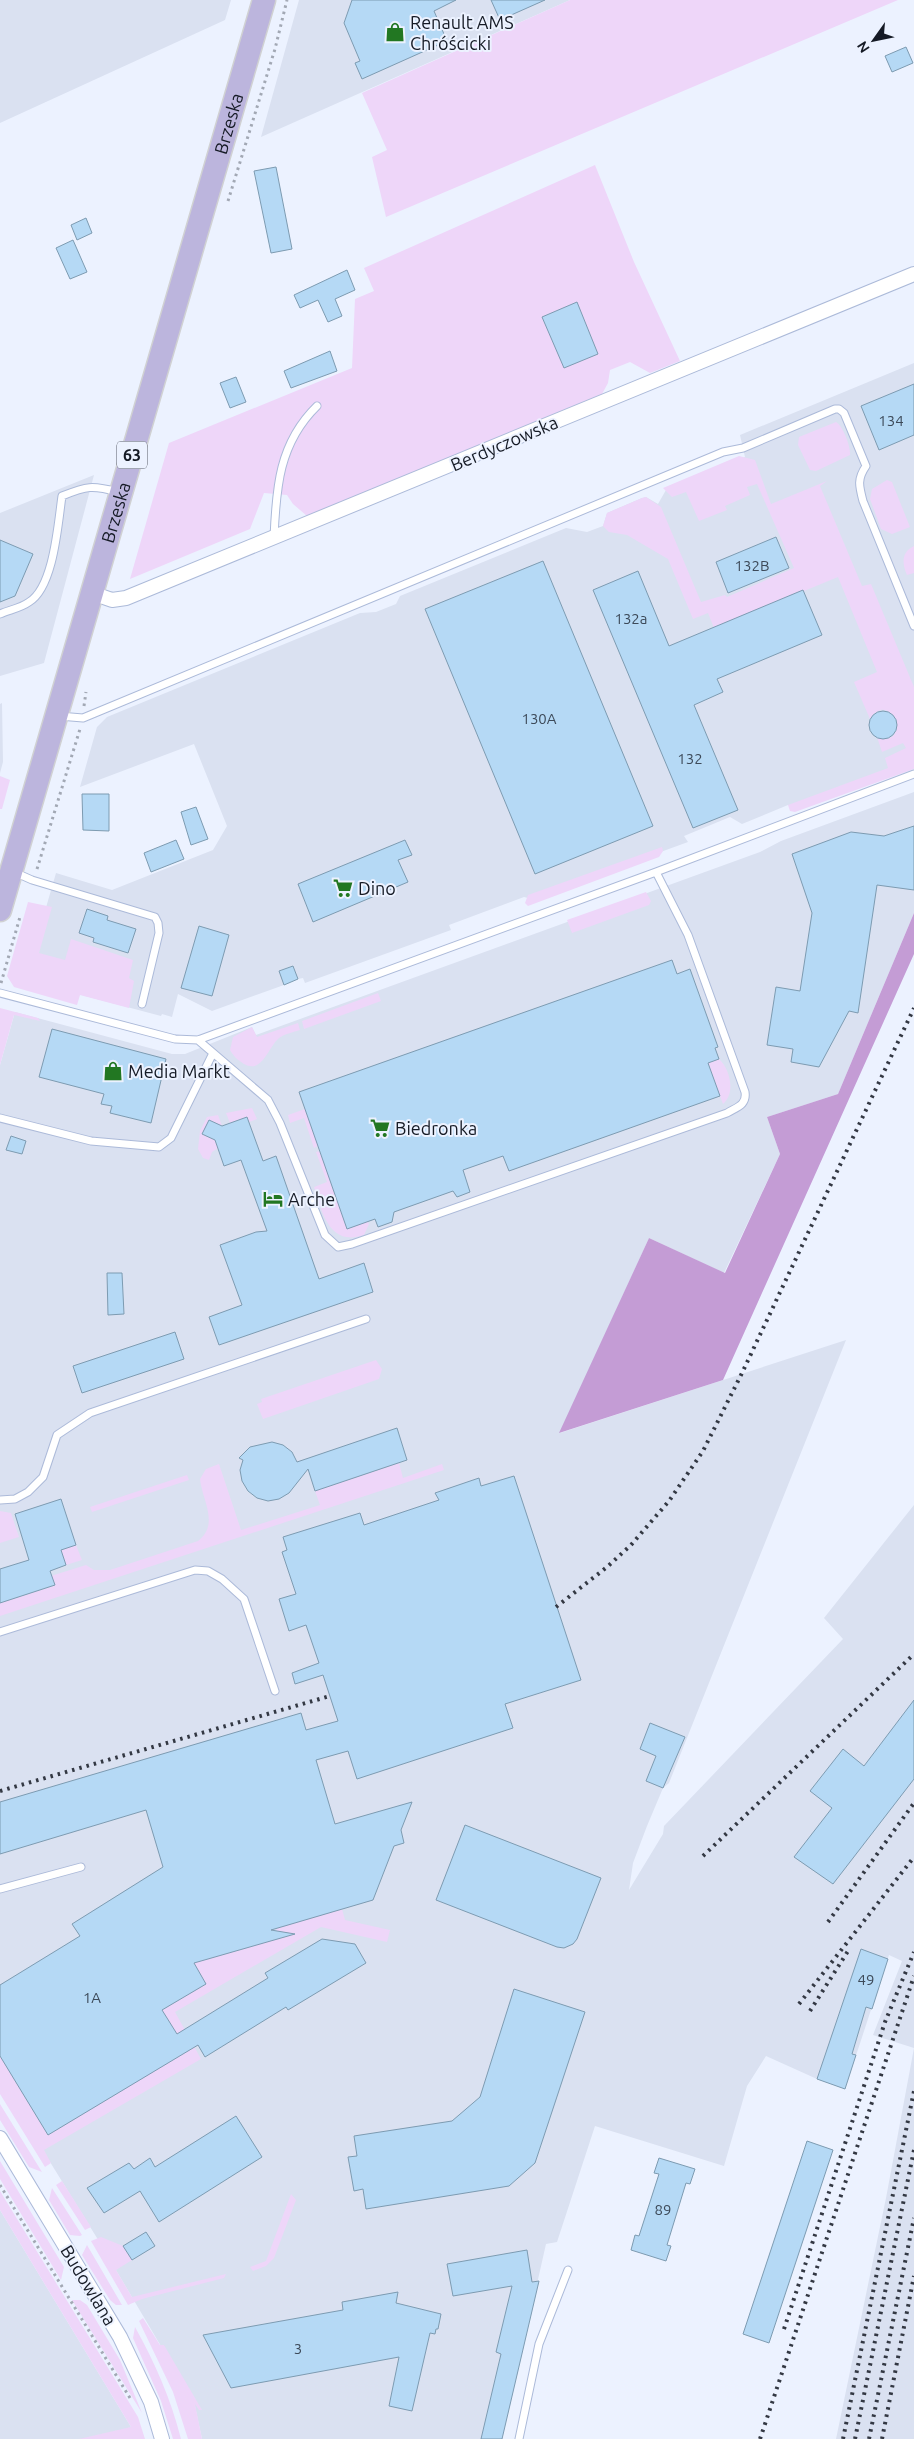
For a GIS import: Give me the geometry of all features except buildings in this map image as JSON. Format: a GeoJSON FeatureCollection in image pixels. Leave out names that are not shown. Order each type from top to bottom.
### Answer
{"type":"FeatureCollection","features":[{"type":"Feature","properties":{"kind":"main road","name":"Brzeska"},"geometry":{"type":"LineString","coordinates":[[0,910],[264,0]]}},
{"type":"Feature","properties":{"kind":"street","name":"Berdyczowska"},"geometry":{"type":"LineString","coordinates":[[92,592],[112,600],[126,598],[274,539],[914,274]]}},
{"type":"Feature","properties":{"kind":"street","name":"Budowlana"},"geometry":{"type":"LineString","coordinates":[[0,2138],[120,2337],[151,2402],[162,2439]]}},
{"type":"Feature","properties":{"kind":"lane"},"geometry":{"type":"LineString","coordinates":[[274,539],[276,494],[290,441],[302,420],[317,406]]}},
{"type":"Feature","properties":{"kind":"lane"},"geometry":{"type":"LineString","coordinates":[[56,716],[83,718],[704,460],[743,448],[835,409],[839,409],[844,413],[866,466],[859,476],[858,484],[863,501],[914,626]]}},
{"type":"Feature","properties":{"kind":"lane"},"geometry":{"type":"LineString","coordinates":[[0,614],[29,602],[37,595],[48,571],[62,496],[85,486],[101,487],[121,493]]}},
{"type":"Feature","properties":{"kind":"lane"},"geometry":{"type":"LineString","coordinates":[[0,993],[175,1039],[198,1040],[656,872],[914,774]]}},
{"type":"Feature","properties":{"kind":"lane"},"geometry":{"type":"LineString","coordinates":[[12,871],[32,880],[155,917],[159,933],[142,1004]]}},
{"type":"Feature","properties":{"kind":"lane"},"geometry":{"type":"LineString","coordinates":[[198,1040],[268,1100],[280,1123],[325,1235],[338,1247],[352,1244],[727,1113],[744,1104],[746,1100],[745,1092],[690,940],[656,872]]}},
{"type":"Feature","properties":{"kind":"lane"},"geometry":{"type":"LineString","coordinates":[[0,1118],[91,1141],[159,1147],[171,1138],[181,1121],[213,1053]]}},
{"type":"Feature","properties":{"kind":"lane"},"geometry":{"type":"LineString","coordinates":[[0,1500],[15,1499],[28,1492],[43,1477],[57,1436],[90,1413],[366,1319]]}},
{"type":"Feature","properties":{"kind":"lane"},"geometry":{"type":"LineString","coordinates":[[0,1632],[196,1570],[208,1571],[222,1579],[244,1599],[275,1691]]}},
{"type":"Feature","properties":{"kind":"lane"},"geometry":{"type":"LineString","coordinates":[[0,1889],[80,1867]]}},
{"type":"Feature","properties":{"kind":"lane"},"geometry":{"type":"LineString","coordinates":[[519,2439],[539,2344],[568,2270]]}},
{"type":"Feature","properties":{"kind":"path"},"geometry":{"type":"LineString","coordinates":[[228,203],[275,49],[287,0]]}},
{"type":"Feature","properties":{"kind":"path"},"geometry":{"type":"LineString","coordinates":[[32,880],[45,846],[83,718],[87,687]]}},
{"type":"Feature","properties":{"kind":"path"},"geometry":{"type":"LineString","coordinates":[[0,986],[23,909]]}},
{"type":"Feature","properties":{"kind":"path"},"geometry":{"type":"LineString","coordinates":[[0,2185],[131,2400]]}},
{"type":"Feature","properties":{"kind":"shaded area"},"geometry":{"type":"Polygon","coordinates":[[[0,0],[231,0],[225,20],[0,123],[0,0]]]}},
{"type":"Feature","properties":{"kind":"shaded area"},"geometry":{"type":"Polygon","coordinates":[[[299,0],[570,0],[261,137],[299,0]]]}},
{"type":"Feature","properties":{"kind":"shaded area"},"geometry":{"type":"Polygon","coordinates":[[[570,0],[898,0],[386,217],[372,157],[387,150],[362,93],[570,0]]]}},
{"type":"Feature","properties":{"kind":"shaded area"},"geometry":{"type":"Polygon","coordinates":[[[595,165],[634,262],[680,361],[650,373],[630,362],[610,370],[608,383],[602,394],[307,516],[293,504],[287,495],[264,493],[250,529],[130,579],[169,443],[352,368],[355,299],[374,291],[364,268],[595,165]]]}},
{"type":"Feature","properties":{"kind":"shaded area"},"geometry":{"type":"Polygon","coordinates":[[[914,363],[914,763],[794,807],[788,805],[742,824],[730,817],[684,836],[688,842],[532,899],[524,897],[449,925],[451,930],[305,983],[303,978],[298,979],[292,966],[279,971],[284,985],[212,1011],[178,994],[172,1017],[162,1014],[161,1016],[25,980],[56,873],[112,890],[213,850],[227,826],[194,744],[80,787],[97,727],[107,717],[360,613],[376,612],[396,604],[400,596],[566,528],[587,532],[603,526],[607,513],[642,498],[646,497],[658,504],[666,490],[745,457],[740,435],[914,363]]]}},
{"type":"Feature","properties":{"kind":"shaded area"},"geometry":{"type":"Polygon","coordinates":[[[836,422],[846,437],[850,455],[816,471],[810,470],[798,445],[799,437],[836,422]]]}},
{"type":"Feature","properties":{"kind":"shaded area"},"geometry":{"type":"Polygon","coordinates":[[[739,456],[755,460],[771,504],[827,481],[820,486],[862,586],[871,584],[914,687],[914,769],[795,812],[790,811],[788,805],[888,768],[885,758],[906,748],[903,743],[882,752],[877,737],[888,738],[894,735],[895,721],[891,714],[885,710],[878,711],[870,719],[854,682],[877,672],[838,577],[714,628],[708,613],[693,619],[668,559],[627,535],[609,532],[603,526],[607,513],[642,498],[646,497],[661,507],[701,602],[725,595],[727,597],[794,568],[757,484],[747,487],[750,495],[725,506],[727,510],[699,521],[686,492],[672,497],[663,488],[739,456]]]}},
{"type":"Feature","properties":{"kind":"shaded area"},"geometry":{"type":"Polygon","coordinates":[[[94,475],[44,663],[0,676],[0,513],[94,475]]]}},
{"type":"Feature","properties":{"kind":"shaded area"},"geometry":{"type":"Polygon","coordinates":[[[887,480],[892,482],[910,527],[892,534],[881,529],[870,499],[872,489],[887,480]]]}},
{"type":"Feature","properties":{"kind":"shaded area"},"geometry":{"type":"Polygon","coordinates":[[[914,546],[914,573],[907,575],[904,559],[907,552],[914,546]]]}},
{"type":"Feature","properties":{"kind":"shaded area"},"geometry":{"type":"Polygon","coordinates":[[[2,703],[3,762],[0,773],[0,704],[2,703]]]}},
{"type":"Feature","properties":{"kind":"shaded area"},"geometry":{"type":"Polygon","coordinates":[[[0,776],[10,780],[2,809],[0,809],[0,776]]]}},
{"type":"Feature","properties":{"kind":"shaded area"},"geometry":{"type":"Polygon","coordinates":[[[914,792],[914,913],[838,1094],[767,1117],[780,1154],[724,1273],[649,1238],[560,1433],[846,1340],[669,1783],[663,1788],[647,1826],[633,1863],[629,1890],[663,1834],[664,1826],[843,1639],[824,1618],[914,1505],[914,2048],[873,2035],[902,1961],[889,1955],[845,2089],[817,2079],[766,2056],[747,2086],[724,2166],[595,2126],[557,2242],[546,2244],[502,2439],[202,2439],[194,2402],[97,2238],[0,2081],[0,1065],[15,1012],[172,1054],[185,1054],[252,1027],[256,1035],[760,852],[781,841],[914,792]]]}},
{"type":"Feature","properties":{"kind":"shaded area"},"geometry":{"type":"Polygon","coordinates":[[[662,847],[663,851],[659,857],[528,906],[525,903],[528,895],[662,847]]]}},
{"type":"Feature","properties":{"kind":"shaded area"},"geometry":{"type":"Polygon","coordinates":[[[646,892],[651,901],[649,905],[572,933],[567,920],[646,892]]]}},
{"type":"Feature","properties":{"kind":"shaded area"},"geometry":{"type":"Polygon","coordinates":[[[28,902],[52,907],[39,953],[65,960],[71,939],[133,960],[129,978],[134,981],[129,1008],[80,995],[77,1005],[14,987],[7,976],[28,902]]]}},
{"type":"Feature","properties":{"kind":"shaded area"},"geometry":{"type":"Polygon","coordinates":[[[914,913],[914,954],[723,1380],[559,1433],[649,1238],[725,1273],[780,1154],[767,1117],[838,1094],[914,913]]]}},
{"type":"Feature","properties":{"kind":"shaded area"},"geometry":{"type":"Polygon","coordinates":[[[378,993],[381,1001],[304,1029],[302,1021],[378,993]]]}},
{"type":"Feature","properties":{"kind":"shaded area"},"geometry":{"type":"Polygon","coordinates":[[[0,1008],[38,1018],[40,1021],[14,1015],[0,1065],[0,1008]]]}},
{"type":"Feature","properties":{"kind":"shaded area"},"geometry":{"type":"Polygon","coordinates":[[[298,1023],[300,1030],[280,1037],[264,1059],[255,1066],[244,1064],[230,1050],[233,1037],[252,1027],[257,1037],[298,1023]]]}},
{"type":"Feature","properties":{"kind":"shaded area"},"geometry":{"type":"Polygon","coordinates":[[[719,1059],[729,1075],[730,1081],[729,1094],[723,1104],[708,1063],[719,1059]]]}},
{"type":"Feature","properties":{"kind":"shaded area"},"geometry":{"type":"Polygon","coordinates":[[[252,1108],[257,1119],[249,1122],[247,1117],[230,1123],[226,1113],[252,1108]]]}},
{"type":"Feature","properties":{"kind":"shaded area"},"geometry":{"type":"Polygon","coordinates":[[[305,1109],[318,1146],[314,1148],[304,1118],[290,1123],[288,1115],[305,1109]]]}},
{"type":"Feature","properties":{"kind":"shaded area"},"geometry":{"type":"Polygon","coordinates":[[[218,1115],[222,1126],[209,1120],[202,1134],[215,1140],[218,1148],[212,1152],[209,1160],[203,1158],[198,1149],[200,1131],[207,1117],[218,1115]]]}},
{"type":"Feature","properties":{"kind":"shaded area"},"geometry":{"type":"Polygon","coordinates":[[[320,1151],[369,1224],[364,1235],[343,1236],[335,1232],[324,1216],[314,1187],[327,1182],[316,1152],[320,1151]]]}},
{"type":"Feature","properties":{"kind":"shaded area"},"geometry":{"type":"Polygon","coordinates":[[[376,1360],[382,1369],[379,1379],[263,1419],[257,1404],[262,1402],[261,1399],[376,1360]]]}},
{"type":"Feature","properties":{"kind":"shaded area"},"geometry":{"type":"Polygon","coordinates":[[[399,1463],[403,1478],[442,1464],[444,1470],[0,1616],[0,1603],[54,1586],[51,1576],[86,1565],[94,1570],[110,1570],[198,1541],[208,1527],[209,1519],[200,1479],[206,1469],[219,1464],[241,1530],[320,1505],[315,1491],[399,1463]]]}},
{"type":"Feature","properties":{"kind":"shaded area"},"geometry":{"type":"Polygon","coordinates":[[[187,1475],[189,1480],[92,1512],[90,1507],[187,1475]]]}},
{"type":"Feature","properties":{"kind":"shaded area"},"geometry":{"type":"Polygon","coordinates":[[[0,1511],[11,1513],[19,1537],[0,1543],[0,1511]]]}},
{"type":"Feature","properties":{"kind":"shaded area"},"geometry":{"type":"Polygon","coordinates":[[[76,1545],[82,1560],[66,1565],[61,1550],[76,1545]]]}},
{"type":"Feature","properties":{"kind":"shaded area"},"geometry":{"type":"Polygon","coordinates":[[[342,1909],[345,1920],[390,1930],[387,1942],[321,1927],[175,2012],[201,2059],[44,2150],[51,2163],[45,2167],[0,2094],[0,2056],[48,2135],[187,2051],[162,2010],[206,1984],[187,1952],[197,1927],[215,1957],[279,1938],[276,1928],[342,1909]]]}},
{"type":"Feature","properties":{"kind":"shaded area"},"geometry":{"type":"Polygon","coordinates":[[[914,2048],[914,2439],[836,2439],[886,2198],[914,2048]]]}},
{"type":"Feature","properties":{"kind":"shaded area"},"geometry":{"type":"Polygon","coordinates":[[[0,2104],[42,2172],[29,2167],[0,2120],[0,2104]]]}},
{"type":"Feature","properties":{"kind":"shaded area"},"geometry":{"type":"Polygon","coordinates":[[[0,2161],[64,2267],[61,2280],[0,2179],[0,2161]]]}},
{"type":"Feature","properties":{"kind":"shaded area"},"geometry":{"type":"Polygon","coordinates":[[[62,2181],[91,2227],[85,2230],[56,2185],[62,2181]]]}},
{"type":"Feature","properties":{"kind":"shaded area"},"geometry":{"type":"Polygon","coordinates":[[[52,2188],[82,2235],[70,2235],[49,2200],[52,2188]]]}},
{"type":"Feature","properties":{"kind":"shaded area"},"geometry":{"type":"Polygon","coordinates":[[[0,2191],[138,2417],[145,2439],[79,2439],[131,2427],[0,2210],[0,2191]]]}},
{"type":"Feature","properties":{"kind":"shaded area"},"geometry":{"type":"Polygon","coordinates":[[[291,2194],[296,2200],[274,2258],[266,2266],[253,2271],[250,2267],[266,2261],[291,2194]]]}},
{"type":"Feature","properties":{"kind":"shaded area"},"geometry":{"type":"Polygon","coordinates":[[[0,2210],[131,2427],[124,2439],[0,2439],[0,2210]]]}},
{"type":"Feature","properties":{"kind":"shaded area"},"geometry":{"type":"Polygon","coordinates":[[[101,2237],[123,2246],[132,2260],[116,2270],[132,2297],[226,2274],[224,2278],[142,2299],[128,2305],[91,2241],[101,2237]]]}},
{"type":"Feature","properties":{"kind":"shaded area"},"geometry":{"type":"Polygon","coordinates":[[[87,2245],[122,2305],[116,2305],[110,2300],[82,2255],[87,2245]]]}},
{"type":"Feature","properties":{"kind":"shaded area"},"geometry":{"type":"Polygon","coordinates":[[[72,2300],[80,2300],[87,2305],[120,2360],[142,2413],[72,2300]]]}},
{"type":"Feature","properties":{"kind":"shaded area"},"geometry":{"type":"Polygon","coordinates":[[[143,2318],[160,2345],[164,2345],[202,2410],[199,2410],[195,2404],[202,2439],[188,2439],[173,2392],[139,2321],[143,2318]]]}},
{"type":"Feature","properties":{"kind":"shaded area"},"geometry":{"type":"Polygon","coordinates":[[[135,2327],[162,2382],[181,2439],[173,2439],[161,2401],[133,2338],[135,2327]]]}},
{"type":"Feature","properties":{"kind":"railway"},"geometry":{"type":"LineString","coordinates":[[556,1607],[607,1567],[631,1545],[669,1501],[703,1451],[742,1373],[914,1008]]}},
{"type":"Feature","properties":{"kind":"railway"},"geometry":{"type":"LineString","coordinates":[[703,1856],[914,1654]]}},
{"type":"Feature","properties":{"kind":"railway"},"geometry":{"type":"LineString","coordinates":[[0,1791],[330,1696]]}},
{"type":"Feature","properties":{"kind":"railway"},"geometry":{"type":"LineString","coordinates":[[828,1922],[914,1803]]}},
{"type":"Feature","properties":{"kind":"railway"},"geometry":{"type":"LineString","coordinates":[[799,2004],[914,1857]]}},
{"type":"Feature","properties":{"kind":"railway"},"geometry":{"type":"LineString","coordinates":[[810,2011],[848,1951]]}},
{"type":"Feature","properties":{"kind":"railway"},"geometry":{"type":"LineString","coordinates":[[784,2329],[885,2022],[914,1952]]}},
{"type":"Feature","properties":{"kind":"railway"},"geometry":{"type":"LineString","coordinates":[[760,2439],[914,1976]]}},
{"type":"Feature","properties":{"kind":"railway"},"geometry":{"type":"LineString","coordinates":[[843,2439],[914,2091]]}},
{"type":"Feature","properties":{"kind":"railway"},"geometry":{"type":"LineString","coordinates":[[855,2439],[914,2150]]}},
{"type":"Feature","properties":{"kind":"railway"},"geometry":{"type":"LineString","coordinates":[[869,2439],[914,2218]]}},
{"type":"Feature","properties":{"kind":"railway"},"geometry":{"type":"LineString","coordinates":[[882,2439],[914,2276]]}},
{"type":"Feature","properties":{"kind":"place","name":"Renault AMS Chróścicki"},"geometry":{"type":"Point","coordinates":[395,32]}},
{"type":"Feature","properties":{"kind":"place","name":"Dino"},"geometry":{"type":"Point","coordinates":[343,888]}},
{"type":"Feature","properties":{"kind":"place","name":"Media Markt"},"geometry":{"type":"Point","coordinates":[113,1071]}},
{"type":"Feature","properties":{"kind":"place","name":"Biedronka"},"geometry":{"type":"Point","coordinates":[380,1128]}},
{"type":"Feature","properties":{"kind":"place","name":"Arche"},"geometry":{"type":"Point","coordinates":[273,1199]}}]}
